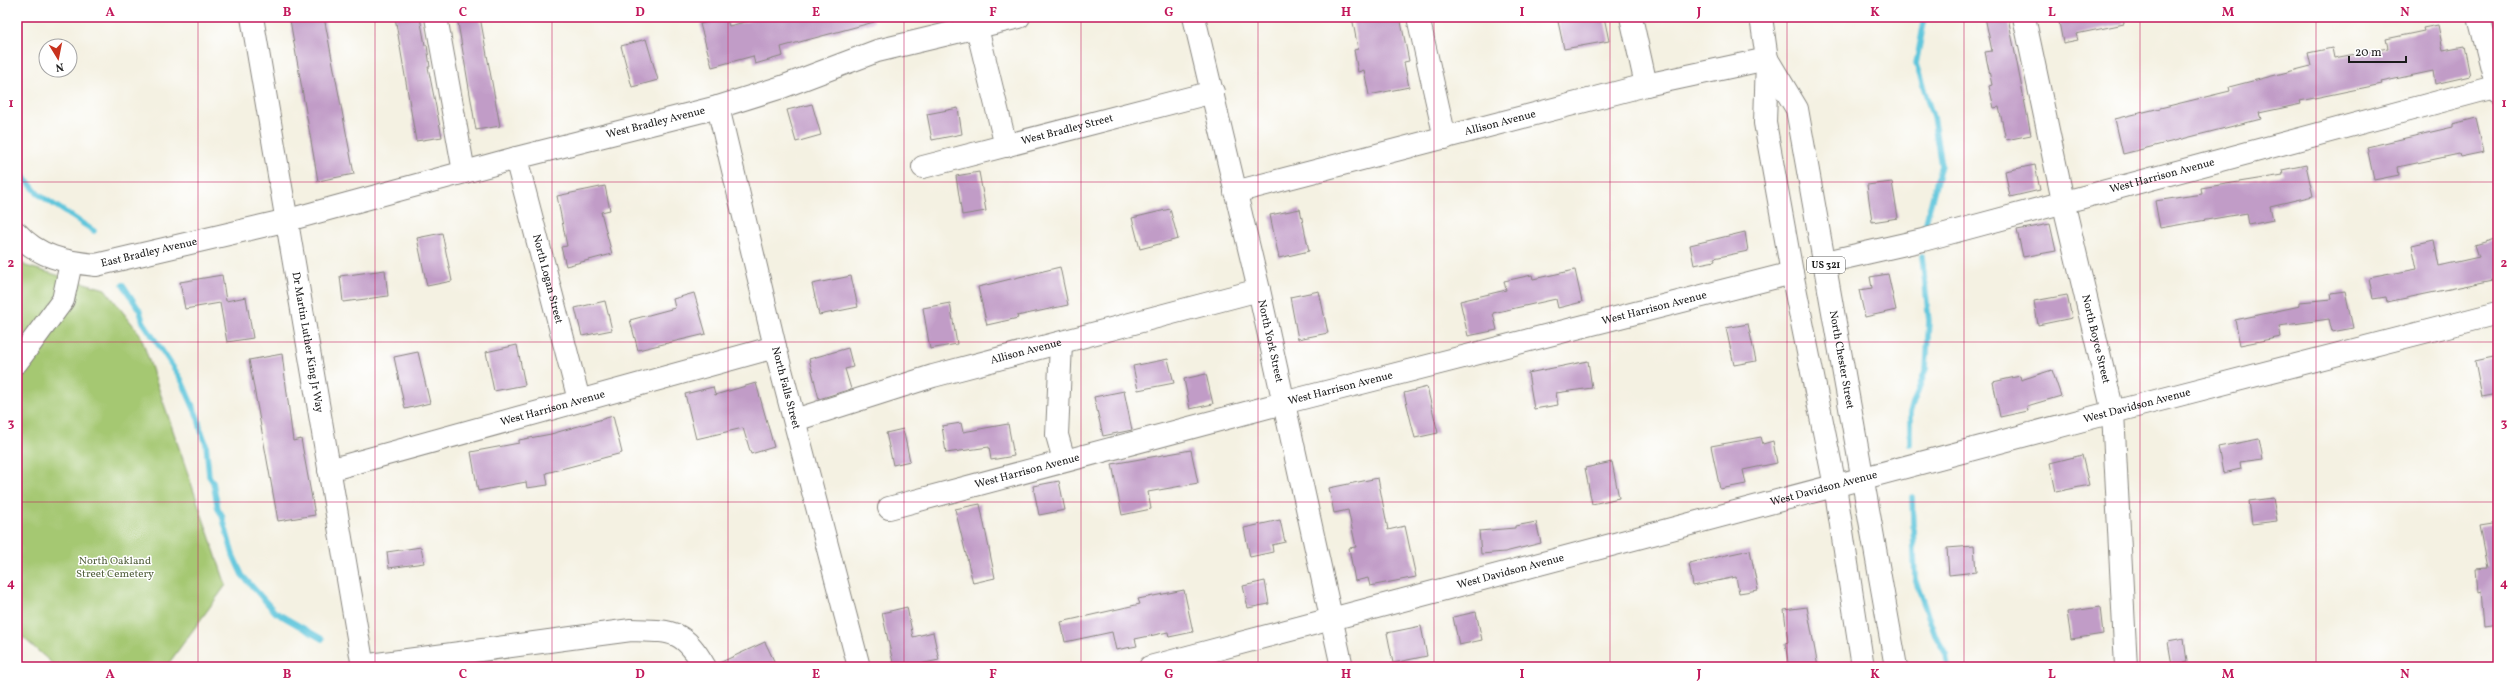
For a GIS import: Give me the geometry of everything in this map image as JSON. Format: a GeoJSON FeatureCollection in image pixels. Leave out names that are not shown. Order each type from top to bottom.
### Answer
{"type":"FeatureCollection","features":[{"type":"Feature","properties":{"kind":"street","name":"Dr Martin Luther King Jr Way"},"geometry":{"type":"LineString","coordinates":[[252,17],[288,220],[363,666]]}},
{"type":"Feature","properties":{"kind":"street"},"geometry":{"type":"LineString","coordinates":[[436,17],[464,172]]}},
{"type":"Feature","properties":{"kind":"street","name":"West Bradley Avenue"},"geometry":{"type":"LineString","coordinates":[[288,220],[516,158],[718,107],[782,88],[877,51],[1019,17]]}},
{"type":"Feature","properties":{"kind":"street","name":"North York Street"},"geometry":{"type":"LineString","coordinates":[[1194,17],[1259,290],[1342,667]]}},
{"type":"Feature","properties":{"kind":"street"},"geometry":{"type":"LineString","coordinates":[[1418,17],[1445,138]]}},
{"type":"Feature","properties":{"kind":"street"},"geometry":{"type":"LineString","coordinates":[[1631,17],[1646,85]]}},
{"type":"Feature","properties":{"kind":"street","name":"North Chester Street"},"geometry":{"type":"LineString","coordinates":[[1761,17],[1767,60],[1765,123],[1792,273],[1836,486],[1863,667]]}},
{"type":"Feature","properties":{"kind":"street","name":"North Boyce Street"},"geometry":{"type":"LineString","coordinates":[[2024,17],[2063,201],[2113,412],[2126,667]]}},
{"type":"Feature","properties":{"kind":"street"},"geometry":{"type":"LineString","coordinates":[[2479,17],[2498,88]]}},
{"type":"Feature","properties":{"kind":"street"},"geometry":{"type":"LineString","coordinates":[[977,28],[1006,146]]}},
{"type":"Feature","properties":{"kind":"street","name":"Allison Avenue"},"geometry":{"type":"LineString","coordinates":[[1235,192],[1646,85],[1767,60]]}},
{"type":"Feature","properties":{"kind":"street","name":"North Chester Street"},"geometry":{"type":"LineString","coordinates":[[1767,60],[1797,109],[1826,262],[1861,479],[1896,667]]}},
{"type":"Feature","properties":{"kind":"street","name":"West Harrison Avenue"},"geometry":{"type":"LineString","coordinates":[[1826,262],[1924,240],[2063,201],[2498,88]]}},
{"type":"Feature","properties":{"kind":"street","name":"West Bradley Street"},"geometry":{"type":"LineString","coordinates":[[923,167],[1213,92]]}},
{"type":"Feature","properties":{"kind":"street","name":"North Falls Street"},"geometry":{"type":"LineString","coordinates":[[718,107],[775,347],[859,667]]}},
{"type":"Feature","properties":{"kind":"street","name":"North Logan Street"},"geometry":{"type":"LineString","coordinates":[[516,158],[580,400]]}},
{"type":"Feature","properties":{"kind":"street","name":"East Bradley Avenue"},"geometry":{"type":"LineString","coordinates":[[17,233],[29,246],[71,263],[96,265],[288,220]]}},
{"type":"Feature","properties":{"kind":"street"},"geometry":{"type":"LineString","coordinates":[[17,362],[63,300],[71,263]]}},
{"type":"Feature","properties":{"kind":"street","name":"West Harrison Avenue"},"geometry":{"type":"LineString","coordinates":[[889,508],[1064,460],[1283,403],[1792,273]]}},
{"type":"Feature","properties":{"kind":"street","name":"Allison Avenue"},"geometry":{"type":"LineString","coordinates":[[795,420],[933,376],[1259,290]]}},
{"type":"Feature","properties":{"kind":"street","name":"West Davidson Avenue"},"geometry":{"type":"LineString","coordinates":[[1150,667],[1332,617],[1836,486],[2113,412],[2498,313]]}},
{"type":"Feature","properties":{"kind":"street"},"geometry":{"type":"LineString","coordinates":[[1061,343],[1057,435],[1064,460]]}},
{"type":"Feature","properties":{"kind":"street","name":"West Harrison Avenue"},"geometry":{"type":"LineString","coordinates":[[329,470],[775,347]]}},
{"type":"Feature","properties":{"kind":"street"},"geometry":{"type":"LineString","coordinates":[[363,666],[631,630],[675,633],[693,646],[705,667]]}},
{"type":"Feature","properties":{"kind":"green space","name":"North Oakland Street Cemetery"},"geometry":{"type":"Polygon","coordinates":[[[17,259],[26,266],[105,289],[140,334],[226,585],[166,667],[56,667],[17,632],[17,259]]]}},
{"type":"Feature","properties":{"kind":"building"},"geometry":{"type":"Polygon","coordinates":[[[308,17],[324,17],[354,174],[318,181],[290,20],[308,17]]]}},
{"type":"Feature","properties":{"kind":"building"},"geometry":{"type":"Polygon","coordinates":[[[395,17],[420,17],[425,45],[427,45],[430,67],[428,67],[442,137],[416,141],[395,17]]]}},
{"type":"Feature","properties":{"kind":"building"},"geometry":{"type":"Polygon","coordinates":[[[457,17],[480,17],[500,126],[476,130],[457,17]]]}},
{"type":"Feature","properties":{"kind":"building"},"geometry":{"type":"Polygon","coordinates":[[[726,17],[729,26],[764,17],[873,17],[874,22],[781,47],[783,56],[755,64],[753,56],[712,67],[700,24],[726,17]]]}},
{"type":"Feature","properties":{"kind":"building"},"geometry":{"type":"Polygon","coordinates":[[[1352,17],[1400,17],[1409,61],[1404,62],[1409,87],[1369,95],[1364,70],[1358,72],[1354,50],[1358,49],[1352,17]]]}},
{"type":"Feature","properties":{"kind":"building"},"geometry":{"type":"Polygon","coordinates":[[[1557,17],[1604,17],[1609,41],[1564,49],[1557,17]]]}},
{"type":"Feature","properties":{"kind":"building"},"geometry":{"type":"Polygon","coordinates":[[[1985,17],[2008,17],[2031,135],[2006,140],[1999,107],[1994,108],[1989,86],[1992,85],[1985,52],[1992,51],[1985,17]]]}},
{"type":"Feature","properties":{"kind":"building"},"geometry":{"type":"Polygon","coordinates":[[[2058,17],[2123,17],[2124,24],[2076,34],[2078,40],[2063,43],[2058,17]]]}},
{"type":"Feature","properties":{"kind":"building"},"geometry":{"type":"Polygon","coordinates":[[[2438,25],[2443,50],[2464,46],[2470,76],[2435,84],[2433,71],[2381,82],[2382,84],[2300,101],[2301,104],[2259,113],[2261,119],[2123,154],[2115,119],[2230,91],[2229,87],[2311,66],[2308,53],[2332,48],[2334,58],[2388,48],[2386,39],[2424,31],[2423,28],[2438,25]]]}},
{"type":"Feature","properties":{"kind":"building"},"geometry":{"type":"Polygon","coordinates":[[[646,39],[658,80],[632,87],[621,46],[646,39]]]}},
{"type":"Feature","properties":{"kind":"building"},"geometry":{"type":"Polygon","coordinates":[[[812,104],[821,135],[796,142],[787,110],[812,104]]]}},
{"type":"Feature","properties":{"kind":"building"},"geometry":{"type":"Polygon","coordinates":[[[958,108],[962,134],[932,140],[927,114],[958,108]]]}},
{"type":"Feature","properties":{"kind":"building"},"geometry":{"type":"Polygon","coordinates":[[[2476,118],[2484,152],[2460,157],[2459,154],[2398,167],[2399,175],[2374,180],[2367,147],[2453,127],[2453,124],[2476,118]]]}},
{"type":"Feature","properties":{"kind":"building"},"geometry":{"type":"Polygon","coordinates":[[[2035,165],[2040,190],[2010,197],[2005,171],[2035,165]]]}},
{"type":"Feature","properties":{"kind":"building"},"geometry":{"type":"Polygon","coordinates":[[[2306,165],[2313,196],[2270,206],[2273,220],[2249,225],[2247,213],[2160,228],[2155,201],[2202,194],[2201,188],[2283,175],[2282,170],[2306,165]]]}},
{"type":"Feature","properties":{"kind":"building"},"geometry":{"type":"Polygon","coordinates":[[[979,172],[986,211],[962,215],[956,176],[979,172]]]}},
{"type":"Feature","properties":{"kind":"building"},"geometry":{"type":"Polygon","coordinates":[[[1892,182],[1898,218],[1872,222],[1867,185],[1892,182]]]}},
{"type":"Feature","properties":{"kind":"building"},"geometry":{"type":"Polygon","coordinates":[[[605,186],[610,210],[601,212],[612,254],[566,266],[561,247],[567,246],[557,196],[605,186]]]}},
{"type":"Feature","properties":{"kind":"building"},"geometry":{"type":"Polygon","coordinates":[[[1170,209],[1178,239],[1140,249],[1132,218],[1170,209]]]}},
{"type":"Feature","properties":{"kind":"building"},"geometry":{"type":"Polygon","coordinates":[[[1300,209],[1309,251],[1279,258],[1270,215],[1300,209]]]}},
{"type":"Feature","properties":{"kind":"building"},"geometry":{"type":"Polygon","coordinates":[[[2050,224],[2056,251],[2023,257],[2017,230],[2050,224]]]}},
{"type":"Feature","properties":{"kind":"building"},"geometry":{"type":"Polygon","coordinates":[[[1745,232],[1748,251],[1714,258],[1715,261],[1694,265],[1690,245],[1745,232]]]}},
{"type":"Feature","properties":{"kind":"building"},"geometry":{"type":"Polygon","coordinates":[[[442,233],[452,281],[427,286],[417,238],[442,233]]]}},
{"type":"Feature","properties":{"kind":"building"},"geometry":{"type":"Polygon","coordinates":[[[2498,238],[2498,279],[2387,302],[2386,297],[2373,299],[2369,278],[2417,269],[2412,245],[2434,240],[2439,266],[2479,257],[2475,245],[2498,238]]]}},
{"type":"Feature","properties":{"kind":"building"},"geometry":{"type":"Polygon","coordinates":[[[1060,267],[1068,305],[1017,316],[1018,318],[987,325],[978,287],[1060,267]]]}},
{"type":"Feature","properties":{"kind":"building"},"geometry":{"type":"Polygon","coordinates":[[[385,270],[388,296],[343,302],[340,276],[385,270]]]}},
{"type":"Feature","properties":{"kind":"building"},"geometry":{"type":"Polygon","coordinates":[[[1575,270],[1582,302],[1558,308],[1556,299],[1493,313],[1497,330],[1468,336],[1460,301],[1506,290],[1504,281],[1532,275],[1533,279],[1575,270]]]}},
{"type":"Feature","properties":{"kind":"building"},"geometry":{"type":"Polygon","coordinates":[[[1888,274],[1896,310],[1865,317],[1859,290],[1872,288],[1870,277],[1888,274]]]}},
{"type":"Feature","properties":{"kind":"building"},"geometry":{"type":"Polygon","coordinates":[[[222,275],[226,301],[246,297],[253,338],[227,342],[220,303],[185,309],[180,282],[222,275]]]}},
{"type":"Feature","properties":{"kind":"building"},"geometry":{"type":"Polygon","coordinates":[[[851,276],[858,307],[819,315],[812,284],[851,276]]]}},
{"type":"Feature","properties":{"kind":"building"},"geometry":{"type":"Polygon","coordinates":[[[1319,291],[1328,333],[1298,339],[1290,297],[1319,291]]]}},
{"type":"Feature","properties":{"kind":"building"},"geometry":{"type":"Polygon","coordinates":[[[2345,291],[2353,328],[2332,332],[2329,319],[2279,326],[2281,337],[2240,345],[2235,320],[2300,306],[2300,302],[2332,299],[2331,293],[2345,291]]]}},
{"type":"Feature","properties":{"kind":"building"},"geometry":{"type":"Polygon","coordinates":[[[694,293],[706,334],[638,350],[630,320],[675,308],[673,299],[694,293]]]}},
{"type":"Feature","properties":{"kind":"building"},"geometry":{"type":"Polygon","coordinates":[[[2067,295],[2072,318],[2038,325],[2034,301],[2067,295]]]}},
{"type":"Feature","properties":{"kind":"building"},"geometry":{"type":"Polygon","coordinates":[[[605,301],[612,330],[582,336],[575,308],[605,301]]]}},
{"type":"Feature","properties":{"kind":"building"},"geometry":{"type":"Polygon","coordinates":[[[950,303],[957,344],[930,349],[923,308],[950,303]]]}},
{"type":"Feature","properties":{"kind":"building"},"geometry":{"type":"Polygon","coordinates":[[[1748,324],[1756,361],[1734,365],[1726,328],[1748,324]]]}},
{"type":"Feature","properties":{"kind":"building"},"geometry":{"type":"Polygon","coordinates":[[[517,345],[525,385],[494,391],[486,352],[517,345]]]}},
{"type":"Feature","properties":{"kind":"building"},"geometry":{"type":"Polygon","coordinates":[[[848,348],[853,367],[845,369],[851,389],[819,399],[809,359],[848,348]]]}},
{"type":"Feature","properties":{"kind":"building"},"geometry":{"type":"Polygon","coordinates":[[[418,352],[430,403],[405,409],[394,357],[418,352]]]}},
{"type":"Feature","properties":{"kind":"building"},"geometry":{"type":"Polygon","coordinates":[[[282,354],[293,441],[301,439],[315,515],[278,521],[249,360],[282,354]]]}},
{"type":"Feature","properties":{"kind":"building"},"geometry":{"type":"Polygon","coordinates":[[[2498,356],[2498,394],[2482,397],[2475,361],[2498,356]]]}},
{"type":"Feature","properties":{"kind":"building"},"geometry":{"type":"Polygon","coordinates":[[[1168,359],[1174,383],[1138,390],[1133,366],[1168,359]]]}},
{"type":"Feature","properties":{"kind":"building"},"geometry":{"type":"Polygon","coordinates":[[[1588,361],[1592,388],[1556,393],[1558,405],[1534,409],[1528,373],[1588,361]]]}},
{"type":"Feature","properties":{"kind":"building"},"geometry":{"type":"Polygon","coordinates":[[[2052,370],[2061,396],[2027,406],[2028,411],[2000,417],[1993,382],[2020,376],[2021,380],[2052,370]]]}},
{"type":"Feature","properties":{"kind":"building"},"geometry":{"type":"Polygon","coordinates":[[[1206,374],[1213,404],[1190,409],[1184,379],[1206,374]]]}},
{"type":"Feature","properties":{"kind":"building"},"geometry":{"type":"Polygon","coordinates":[[[756,383],[774,447],[751,454],[743,428],[696,439],[685,394],[713,387],[715,395],[756,383]]]}},
{"type":"Feature","properties":{"kind":"building"},"geometry":{"type":"Polygon","coordinates":[[[1427,387],[1438,433],[1415,438],[1404,393],[1427,387]]]}},
{"type":"Feature","properties":{"kind":"building"},"geometry":{"type":"Polygon","coordinates":[[[1124,391],[1132,430],[1103,436],[1094,397],[1124,391]]]}},
{"type":"Feature","properties":{"kind":"building"},"geometry":{"type":"Polygon","coordinates":[[[613,416],[622,453],[546,473],[548,485],[527,488],[526,482],[478,491],[471,452],[519,443],[519,440],[551,434],[613,416]]]}},
{"type":"Feature","properties":{"kind":"building"},"geometry":{"type":"Polygon","coordinates":[[[961,423],[963,432],[1008,424],[1014,456],[991,460],[989,447],[946,453],[942,426],[961,423]]]}},
{"type":"Feature","properties":{"kind":"building"},"geometry":{"type":"Polygon","coordinates":[[[903,429],[910,461],[893,465],[886,433],[903,429]]]}},
{"type":"Feature","properties":{"kind":"building"},"geometry":{"type":"Polygon","coordinates":[[[1761,437],[1763,444],[1773,441],[1777,463],[1743,470],[1746,484],[1720,489],[1711,446],[1761,437]]]}},
{"type":"Feature","properties":{"kind":"building"},"geometry":{"type":"Polygon","coordinates":[[[2259,439],[2263,459],[2240,462],[2241,469],[2223,473],[2218,447],[2259,439]]]}},
{"type":"Feature","properties":{"kind":"building"},"geometry":{"type":"Polygon","coordinates":[[[1191,450],[1198,483],[1148,492],[1151,509],[1122,515],[1112,464],[1191,450]]]}},
{"type":"Feature","properties":{"kind":"building"},"geometry":{"type":"Polygon","coordinates":[[[2082,455],[2089,485],[2056,492],[2050,463],[2082,455]]]}},
{"type":"Feature","properties":{"kind":"building"},"geometry":{"type":"Polygon","coordinates":[[[1612,462],[1619,498],[1592,504],[1585,468],[1612,462]]]}},
{"type":"Feature","properties":{"kind":"building"},"geometry":{"type":"Polygon","coordinates":[[[1378,478],[1388,530],[1405,526],[1416,577],[1370,586],[1368,578],[1355,581],[1349,548],[1356,547],[1348,510],[1334,513],[1329,488],[1378,478]]]}},
{"type":"Feature","properties":{"kind":"building"},"geometry":{"type":"Polygon","coordinates":[[[1059,481],[1065,510],[1039,515],[1033,486],[1059,481]]]}},
{"type":"Feature","properties":{"kind":"building"},"geometry":{"type":"Polygon","coordinates":[[[2273,498],[2277,521],[2252,524],[2249,501],[2273,498]]]}},
{"type":"Feature","properties":{"kind":"building"},"geometry":{"type":"Polygon","coordinates":[[[980,504],[995,578],[973,583],[955,509],[980,504]]]}},
{"type":"Feature","properties":{"kind":"building"},"geometry":{"type":"Polygon","coordinates":[[[1280,520],[1285,542],[1272,545],[1273,552],[1250,557],[1244,528],[1280,520]]]}},
{"type":"Feature","properties":{"kind":"building"},"geometry":{"type":"Polygon","coordinates":[[[1536,522],[1541,543],[1505,552],[1481,554],[1479,531],[1515,528],[1515,526],[1536,522]]]}},
{"type":"Feature","properties":{"kind":"building"},"geometry":{"type":"Polygon","coordinates":[[[2498,523],[2498,625],[2484,627],[2481,591],[2478,592],[2476,569],[2487,568],[2479,526],[2498,523]]]}},
{"type":"Feature","properties":{"kind":"building"},"geometry":{"type":"Polygon","coordinates":[[[1974,546],[1976,572],[1949,575],[1947,548],[1974,546]]]}},
{"type":"Feature","properties":{"kind":"building"},"geometry":{"type":"Polygon","coordinates":[[[421,547],[424,563],[389,568],[387,552],[421,547]]]}},
{"type":"Feature","properties":{"kind":"building"},"geometry":{"type":"Polygon","coordinates":[[[1750,550],[1758,590],[1739,593],[1736,577],[1693,586],[1689,563],[1750,550]]]}},
{"type":"Feature","properties":{"kind":"building"},"geometry":{"type":"Polygon","coordinates":[[[1265,581],[1269,604],[1248,608],[1243,586],[1265,581]]]}},
{"type":"Feature","properties":{"kind":"building"},"geometry":{"type":"Polygon","coordinates":[[[1184,590],[1193,632],[1169,637],[1168,632],[1135,639],[1137,646],[1116,650],[1112,632],[1065,642],[1061,622],[1140,604],[1138,599],[1184,590]]]}},
{"type":"Feature","properties":{"kind":"building"},"geometry":{"type":"Polygon","coordinates":[[[907,607],[913,637],[933,632],[939,660],[906,667],[894,667],[882,613],[907,607]]]}},
{"type":"Feature","properties":{"kind":"building"},"geometry":{"type":"Polygon","coordinates":[[[1807,607],[1818,667],[1789,667],[1785,643],[1788,642],[1784,610],[1807,607]]]}},
{"type":"Feature","properties":{"kind":"building"},"geometry":{"type":"Polygon","coordinates":[[[2100,607],[2103,634],[2071,639],[2067,612],[2100,607]]]}},
{"type":"Feature","properties":{"kind":"building"},"geometry":{"type":"Polygon","coordinates":[[[1476,612],[1482,640],[1459,645],[1453,617],[1476,612]]]}},
{"type":"Feature","properties":{"kind":"building"},"geometry":{"type":"Polygon","coordinates":[[[1421,626],[1427,656],[1393,663],[1387,633],[1421,626]]]}},
{"type":"Feature","properties":{"kind":"building"},"geometry":{"type":"Polygon","coordinates":[[[2184,639],[2187,662],[2172,665],[2168,642],[2184,639]]]}},
{"type":"Feature","properties":{"kind":"building"},"geometry":{"type":"Polygon","coordinates":[[[765,642],[777,667],[717,667],[717,664],[765,642]]]}},
{"type":"Feature","properties":{"kind":"waterway"},"geometry":{"type":"LineString","coordinates":[[1924,230],[1941,165],[1933,117],[1916,64],[1925,17]]}},
{"type":"Feature","properties":{"kind":"waterway"},"geometry":{"type":"LineString","coordinates":[[17,168],[38,194],[94,231]]}},
{"type":"Feature","properties":{"kind":"waterway"},"geometry":{"type":"LineString","coordinates":[[1910,444],[1910,412],[1926,369],[1929,321],[1922,256]]}},
{"type":"Feature","properties":{"kind":"waterway"},"geometry":{"type":"LineString","coordinates":[[123,285],[140,311],[143,322],[181,379],[198,418],[206,443],[209,476],[213,482],[218,509],[222,515],[233,555],[242,575],[275,612],[322,639]]}},
{"type":"Feature","properties":{"kind":"waterway"},"geometry":{"type":"LineString","coordinates":[[1912,497],[1915,579],[1935,635],[1946,654],[1948,667]]}}]}
